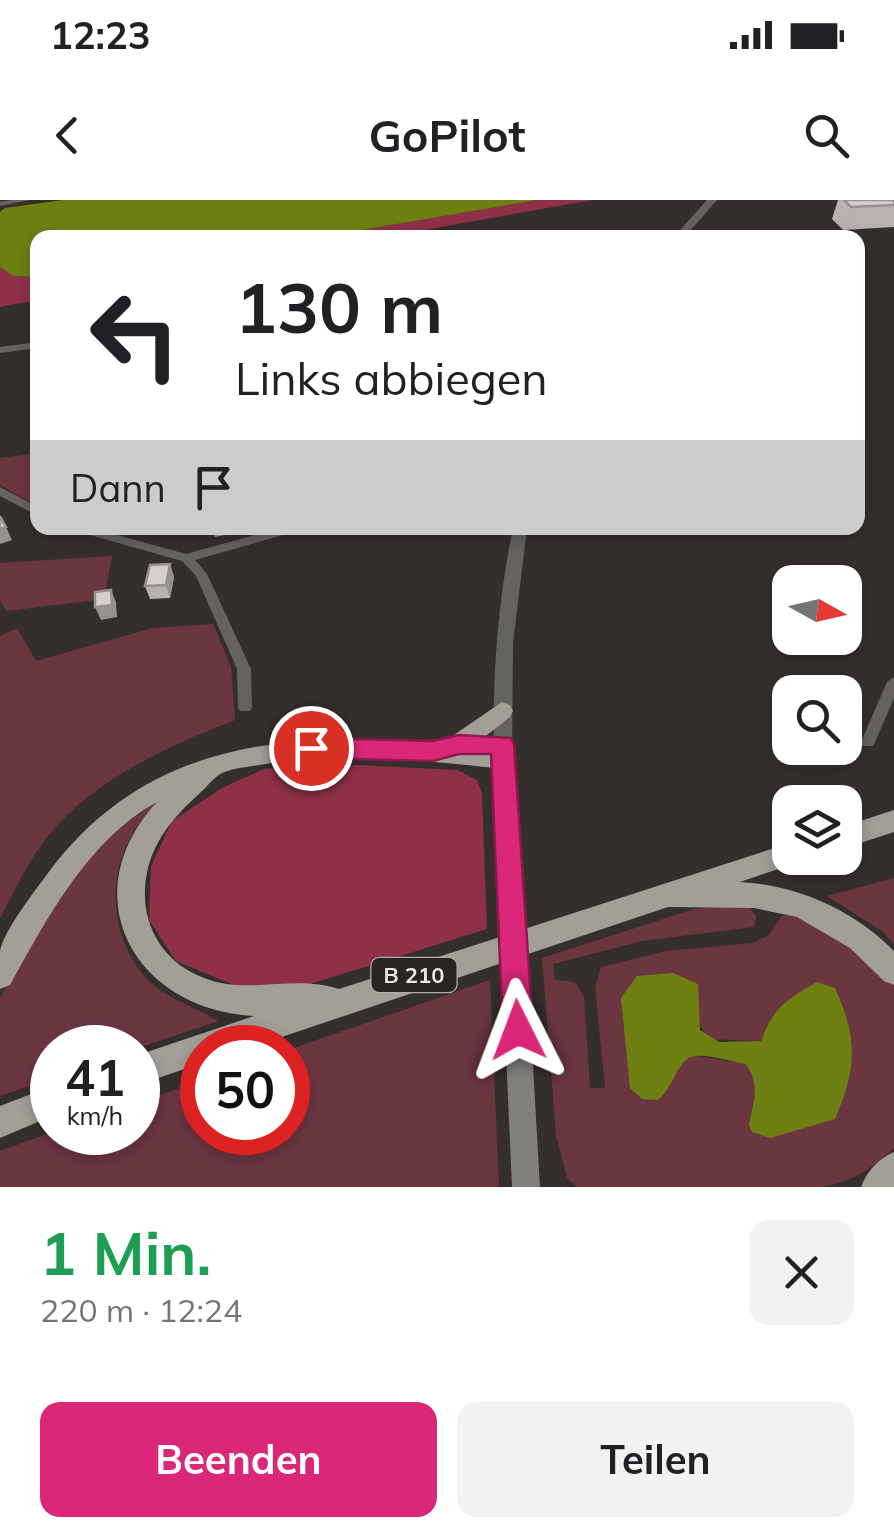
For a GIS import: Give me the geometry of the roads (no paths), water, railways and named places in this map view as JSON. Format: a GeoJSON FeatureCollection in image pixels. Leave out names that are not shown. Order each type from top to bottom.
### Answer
{"type":"FeatureCollection","features":[{"type":"Feature","properties":{"kind":"highway"},"geometry":{"type":"LineString","coordinates":[[433,751],[459,744],[502,711]]}},
{"type":"Feature","properties":{"kind":"highway"},"geometry":{"type":"LineString","coordinates":[[459,744],[502,752]]}},
{"type":"Feature","properties":{"kind":"highway"},"geometry":{"type":"LineString","coordinates":[[0,975],[64,870],[96,834],[164,784],[218,763],[311,748],[502,752]]}},
{"type":"Feature","properties":{"kind":"highway"},"geometry":{"type":"LineString","coordinates":[[218,763],[154,822],[137,854],[130,880],[129,910],[137,936],[152,962],[178,983],[211,996],[254,1003],[305,994],[335,1002]]}},
{"type":"Feature","properties":{"kind":"highway"},"geometry":{"type":"LineString","coordinates":[[862,831],[894,821]]}},
{"type":"Feature","properties":{"kind":"highway","name":"B 210"},"geometry":{"type":"LineString","coordinates":[[269,1025],[772,860]]}},
{"type":"Feature","properties":{"kind":"highway"},"geometry":{"type":"LineString","coordinates":[[652,897],[726,894],[784,900],[850,930],[894,971]]}},
{"type":"Feature","properties":{"kind":"highway"},"geometry":{"type":"LineString","coordinates":[[0,1122],[30,1110]]}},
{"type":"Feature","properties":{"kind":"highway"},"geometry":{"type":"LineString","coordinates":[[877,1187],[894,1168]]}},
{"type":"Feature","properties":{"kind":"main road"},"geometry":{"type":"LineString","coordinates":[[502,752],[526,1187]]}},
{"type":"Feature","properties":{"kind":"street"},"geometry":{"type":"LineString","coordinates":[[0,204],[26,200]]}},
{"type":"Feature","properties":{"kind":"street"},"geometry":{"type":"LineString","coordinates":[[685,230],[712,200]]}},
{"type":"Feature","properties":{"kind":"street"},"geometry":{"type":"LineString","coordinates":[[0,350],[30,346]]}},
{"type":"Feature","properties":{"kind":"street"},"geometry":{"type":"LineString","coordinates":[[0,491],[30,508]]}},
{"type":"Feature","properties":{"kind":"street"},"geometry":{"type":"LineString","coordinates":[[105,535],[186,558],[202,574],[244,669],[244,707]]}},
{"type":"Feature","properties":{"kind":"street"},"geometry":{"type":"LineString","coordinates":[[186,558],[268,535]]}},
{"type":"Feature","properties":{"kind":"street"},"geometry":{"type":"LineString","coordinates":[[502,752],[509,588],[519,535]]}},
{"type":"Feature","properties":{"kind":"street"},"geometry":{"type":"LineString","coordinates":[[868,742],[894,682]]}}]}
